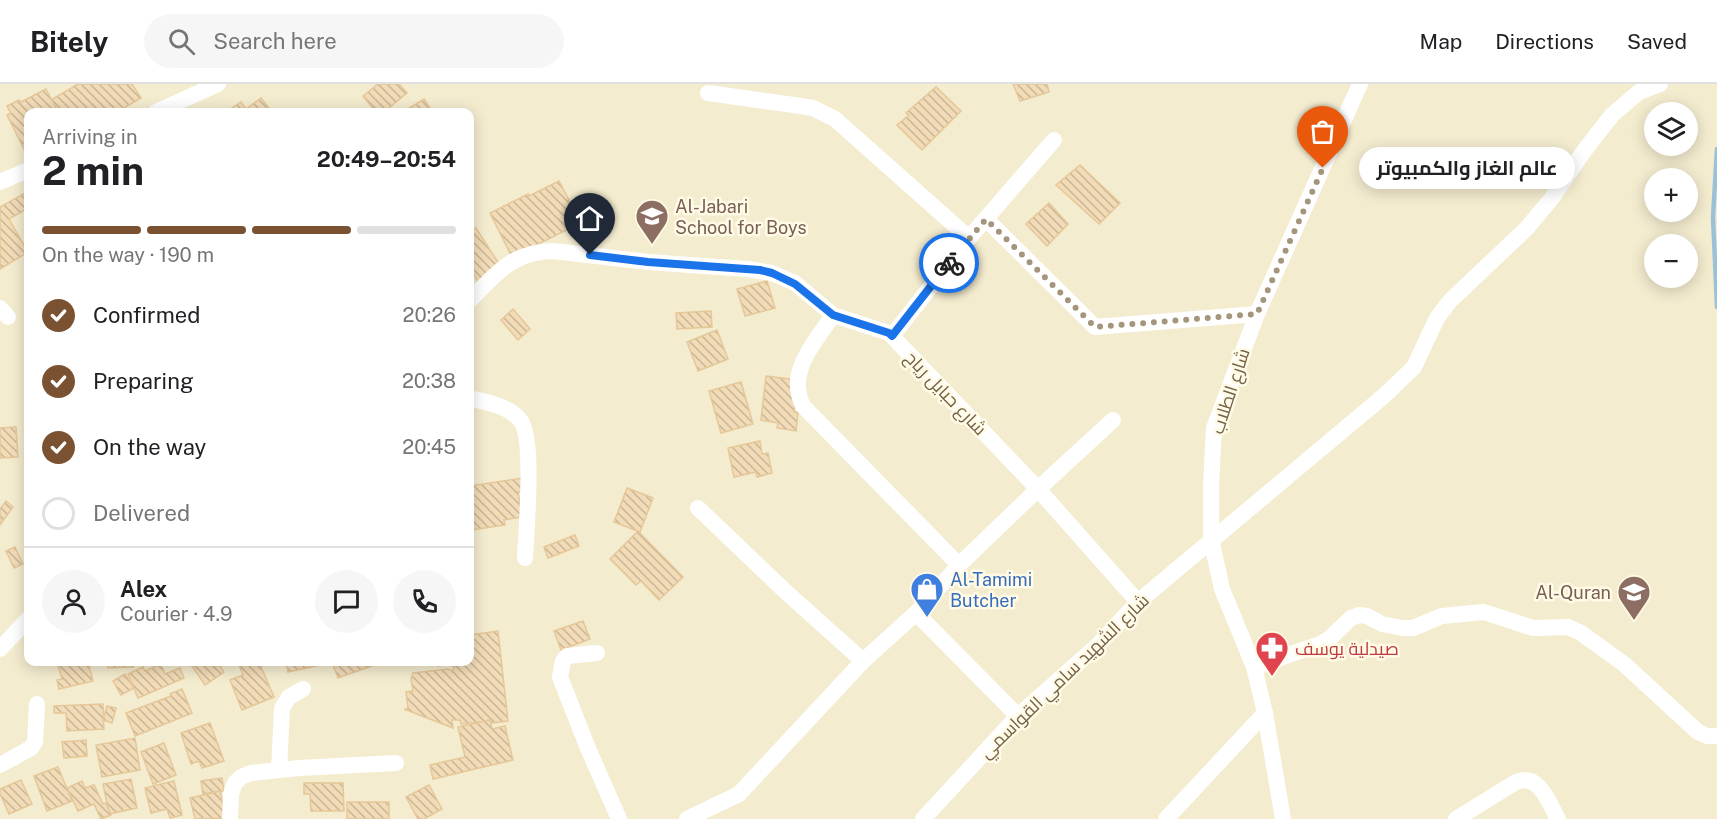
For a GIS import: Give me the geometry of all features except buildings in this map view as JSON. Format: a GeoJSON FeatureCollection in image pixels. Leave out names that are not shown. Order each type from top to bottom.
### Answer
{"type":"FeatureCollection","features":[{"type":"Feature","properties":{"kind":"street"},"geometry":{"type":"LineString","coordinates":[[187,106],[218,84]]}},
{"type":"Feature","properties":{"kind":"street","name":"شارع الطلاب"},"geometry":{"type":"LineString","coordinates":[[1283,819],[1254,667],[1222,590],[1211,540],[1214,428],[1257,314],[1360,84]]}},
{"type":"Feature","properties":{"kind":"street","name":"شارع الشهيد سامي القواسمي"},"geometry":{"type":"LineString","coordinates":[[923,819],[1018,717],[1100,644],[1138,602],[1385,395],[1413,367],[1437,318],[1450,300],[1527,228],[1552,198],[1612,115],[1639,92],[1660,84]]}},
{"type":"Feature","properties":{"kind":"street"},"geometry":{"type":"LineString","coordinates":[[708,93],[813,108],[835,119],[969,238]]}},
{"type":"Feature","properties":{"kind":"street"},"geometry":{"type":"LineString","coordinates":[[892,336],[969,238],[1054,140]]}},
{"type":"Feature","properties":{"kind":"street"},"geometry":{"type":"LineString","coordinates":[[0,182],[24,172]]}},
{"type":"Feature","properties":{"kind":"street"},"geometry":{"type":"LineString","coordinates":[[986,219],[1095,327],[1257,314]]}},
{"type":"Feature","properties":{"kind":"street","name":"شارع حبايل رياح"},"geometry":{"type":"LineString","coordinates":[[474,296],[509,262],[530,253],[553,251],[772,273],[795,284],[833,315],[889,333],[1038,489],[1138,602]]}},
{"type":"Feature","properties":{"kind":"street"},"geometry":{"type":"LineString","coordinates":[[833,315],[803,360],[798,372],[797,389],[803,406],[959,565]]}},
{"type":"Feature","properties":{"kind":"street"},"geometry":{"type":"LineString","coordinates":[[474,399],[514,413],[522,421],[526,432],[528,456],[525,558]]}},
{"type":"Feature","properties":{"kind":"street"},"geometry":{"type":"LineString","coordinates":[[687,819],[739,794],[863,661],[916,613],[959,565],[1113,420]]}},
{"type":"Feature","properties":{"kind":"street"},"geometry":{"type":"LineString","coordinates":[[698,508],[863,661]]}},
{"type":"Feature","properties":{"kind":"street"},"geometry":{"type":"LineString","coordinates":[[1254,667],[1320,644],[1356,616],[1365,615],[1382,624],[1413,628],[1442,616],[1484,612],[1533,628],[1575,629],[1624,664],[1698,732],[1707,736],[1717,736]]}},
{"type":"Feature","properties":{"kind":"street"},"geometry":{"type":"LineString","coordinates":[[916,613],[1018,717]]}},
{"type":"Feature","properties":{"kind":"street"},"geometry":{"type":"LineString","coordinates":[[0,649],[24,623]]}},
{"type":"Feature","properties":{"kind":"street"},"geometry":{"type":"LineString","coordinates":[[597,653],[567,656],[563,661],[560,676],[619,819]]}},
{"type":"Feature","properties":{"kind":"street"},"geometry":{"type":"LineString","coordinates":[[279,770],[282,708],[289,697],[303,689]]}},
{"type":"Feature","properties":{"kind":"street"},"geometry":{"type":"LineString","coordinates":[[0,765],[31,748],[35,742],[38,704]]}},
{"type":"Feature","properties":{"kind":"street"},"geometry":{"type":"LineString","coordinates":[[1166,819],[1264,713]]}},
{"type":"Feature","properties":{"kind":"street"},"geometry":{"type":"LineString","coordinates":[[230,819],[231,794],[235,783],[241,777],[251,773],[396,763]]}},
{"type":"Feature","properties":{"kind":"street"},"geometry":{"type":"LineString","coordinates":[[1456,819],[1516,782],[1526,780],[1532,781],[1539,787],[1558,819]]}},
{"type":"Feature","properties":{"kind":"shaded area"},"geometry":{"type":"Polygon","coordinates":[[[0,84],[1717,84],[1717,819],[0,819],[0,84]]]}},
{"type":"Feature","properties":{"kind":"waterway"},"geometry":{"type":"LineString","coordinates":[[1717,149],[1713,217],[1717,307]]}},
{"type":"Feature","properties":{"kind":"way so far"},"geometry":{"type":"LineString","coordinates":[[949,263],[986,219],[1095,327],[1257,314],[1323,168]]}},
{"type":"Feature","properties":{"kind":"place","name":"عالم الغاز والكمبيوتر"},"geometry":{"type":"Point","coordinates":[1323,168]}},
{"type":"Feature","properties":{"kind":"place","name":"Al-Jabari School for Boys"},"geometry":{"type":"Point","coordinates":[652,245]}},
{"type":"Feature","properties":{"kind":"place","name":"Al-Tamimi Butcher"},"geometry":{"type":"Point","coordinates":[927,618]}},
{"type":"Feature","properties":{"kind":"place","name":"Al-Quran"},"geometry":{"type":"Point","coordinates":[1634,621]}},
{"type":"Feature","properties":{"kind":"place","name":"صيدلية يوسف"},"geometry":{"type":"Point","coordinates":[1272,677]}},
{"type":"Feature","properties":{"kind":"route"},"geometry":{"type":"LineString","coordinates":[[590,255],[648,262],[760,270],[772,273],[795,284],[833,315],[889,333],[892,336],[949,263]]}}]}
